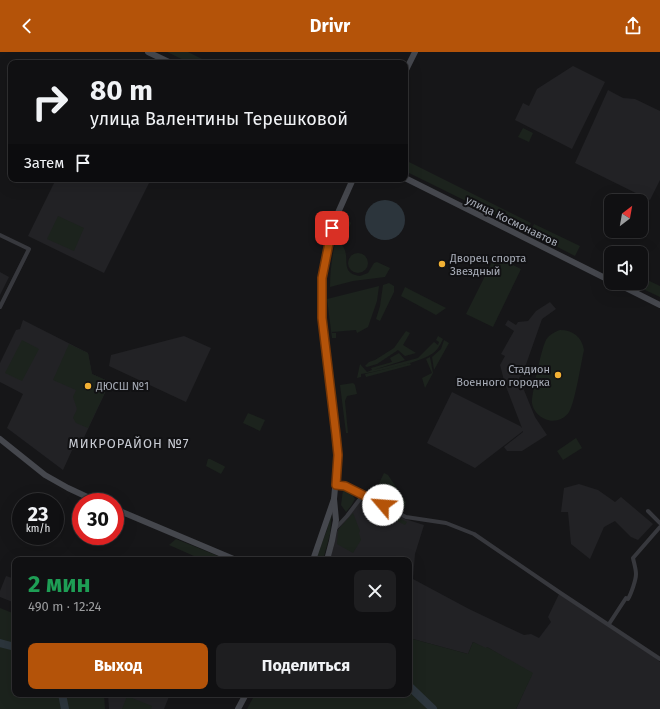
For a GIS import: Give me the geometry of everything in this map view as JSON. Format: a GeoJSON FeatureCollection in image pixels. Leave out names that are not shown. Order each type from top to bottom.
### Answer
{"type":"FeatureCollection","features":[{"type":"Feature","properties":{"kind":"main road"},"geometry":{"type":"LineString","coordinates":[[148,52],[165,60]]}},
{"type":"Feature","properties":{"kind":"main road"},"geometry":{"type":"LineString","coordinates":[[408,66],[415,52]]}},
{"type":"Feature","properties":{"kind":"main road","name":"улица Космонавтов"},"geometry":{"type":"LineString","coordinates":[[408,180],[604,278]]}},
{"type":"Feature","properties":{"kind":"main road"},"geometry":{"type":"LineString","coordinates":[[314,557],[334,499],[338,455],[322,318],[322,278],[333,224],[352,182]]}},
{"type":"Feature","properties":{"kind":"main road"},"geometry":{"type":"LineString","coordinates":[[630,290],[660,305]]}},
{"type":"Feature","properties":{"kind":"main road"},"geometry":{"type":"LineString","coordinates":[[0,439],[3,445],[45,475],[79,493]]}},
{"type":"Feature","properties":{"kind":"main road"},"geometry":{"type":"LineString","coordinates":[[327,557],[336,520],[334,499]]}},
{"type":"Feature","properties":{"kind":"main road"},"geometry":{"type":"LineString","coordinates":[[124,513],[229,557]]}},
{"type":"Feature","properties":{"kind":"street"},"geometry":{"type":"LineString","coordinates":[[0,235],[29,249],[0,307]]}},
{"type":"Feature","properties":{"kind":"street"},"geometry":{"type":"LineString","coordinates":[[336,485],[345,486],[406,517],[446,523],[474,534],[660,659]]}},
{"type":"Feature","properties":{"kind":"street"},"geometry":{"type":"LineString","coordinates":[[354,491],[358,496],[358,502]]}},
{"type":"Feature","properties":{"kind":"street"},"geometry":{"type":"LineString","coordinates":[[334,530],[363,495]]}},
{"type":"Feature","properties":{"kind":"street"},"geometry":{"type":"LineString","coordinates":[[648,511],[660,524]]}},
{"type":"Feature","properties":{"kind":"street"},"geometry":{"type":"LineString","coordinates":[[609,624],[626,598],[628,600],[633,591],[636,576],[633,558],[660,527]]}},
{"type":"Feature","properties":{"kind":"shaded area"},"geometry":{"type":"Polygon","coordinates":[[[167,52],[188,52],[204,60],[184,60],[167,52]]]}},
{"type":"Feature","properties":{"kind":"shaded area"},"geometry":{"type":"Polygon","coordinates":[[[573,66],[605,82],[572,149],[515,120],[523,103],[529,106],[537,89],[573,66]]]}},
{"type":"Feature","properties":{"kind":"shaded area"},"geometry":{"type":"Polygon","coordinates":[[[608,90],[623,98],[635,99],[660,111],[660,180],[650,200],[648,199],[648,194],[638,194],[575,163],[608,90]]]}},
{"type":"Feature","properties":{"kind":"shaded area"},"geometry":{"type":"Polygon","coordinates":[[[523,128],[533,133],[529,142],[518,137],[523,128]]]}},
{"type":"Feature","properties":{"kind":"shaded area"},"geometry":{"type":"Polygon","coordinates":[[[408,162],[531,223],[527,231],[408,172],[408,162]]]}},
{"type":"Feature","properties":{"kind":"shaded area"},"geometry":{"type":"Polygon","coordinates":[[[55,182],[150,182],[104,273],[28,236],[55,182]]]}},
{"type":"Feature","properties":{"kind":"shaded area"},"geometry":{"type":"Polygon","coordinates":[[[385,200],[393,202],[399,206],[403,212],[405,220],[403,228],[399,234],[393,238],[385,240],[377,238],[371,234],[367,228],[365,220],[367,212],[371,206],[377,202],[385,200]]]}},
{"type":"Feature","properties":{"kind":"shaded area"},"geometry":{"type":"Polygon","coordinates":[[[58,216],[84,228],[74,251],[47,239],[58,216]]]}},
{"type":"Feature","properties":{"kind":"shaded area"},"geometry":{"type":"Polygon","coordinates":[[[348,220],[351,223],[342,245],[345,250],[346,264],[349,272],[360,276],[368,273],[374,263],[377,262],[390,268],[385,277],[353,281],[330,287],[334,247],[340,223],[348,220]]]}},
{"type":"Feature","properties":{"kind":"shaded area"},"geometry":{"type":"Polygon","coordinates":[[[534,224],[580,246],[575,256],[530,233],[534,224]]]}},
{"type":"Feature","properties":{"kind":"shaded area"},"geometry":{"type":"Polygon","coordinates":[[[358,253],[365,256],[368,263],[365,270],[358,273],[351,270],[348,263],[351,256],[358,253]]]}},
{"type":"Feature","properties":{"kind":"shaded area"},"geometry":{"type":"Polygon","coordinates":[[[495,256],[521,269],[493,327],[466,314],[495,256]]]}},
{"type":"Feature","properties":{"kind":"shaded area"},"geometry":{"type":"Polygon","coordinates":[[[0,272],[9,277],[0,295],[0,272]]]}},
{"type":"Feature","properties":{"kind":"shaded area"},"geometry":{"type":"Polygon","coordinates":[[[648,280],[660,286],[660,297],[645,290],[648,290],[648,280]]]}},
{"type":"Feature","properties":{"kind":"shaded area"},"geometry":{"type":"Polygon","coordinates":[[[389,283],[394,286],[394,292],[380,321],[376,319],[380,306],[383,285],[389,283]]]}},
{"type":"Feature","properties":{"kind":"shaded area"},"geometry":{"type":"Polygon","coordinates":[[[379,286],[377,301],[368,327],[357,333],[356,330],[332,332],[336,333],[336,338],[332,338],[327,299],[379,286]]]}},
{"type":"Feature","properties":{"kind":"shaded area"},"geometry":{"type":"Polygon","coordinates":[[[405,287],[446,308],[436,315],[401,296],[405,287]]]}},
{"type":"Feature","properties":{"kind":"shaded area"},"geometry":{"type":"Polygon","coordinates":[[[550,302],[556,309],[542,319],[523,373],[519,378],[535,417],[547,435],[522,451],[507,451],[504,447],[523,431],[475,468],[427,443],[452,392],[522,428],[505,384],[500,365],[505,356],[501,354],[514,331],[505,325],[508,320],[516,325],[518,322],[528,321],[536,311],[550,302]]]}},
{"type":"Feature","properties":{"kind":"shaded area"},"geometry":{"type":"Polygon","coordinates":[[[23,320],[88,353],[92,374],[110,382],[80,446],[79,445],[76,450],[73,448],[63,470],[7,428],[23,394],[0,382],[0,363],[16,330],[20,329],[23,320]]]}},
{"type":"Feature","properties":{"kind":"shaded area","name":"Стадион Военного городка"},"geometry":{"type":"Polygon","coordinates":[[[560,330],[569,331],[576,335],[581,341],[584,350],[576,392],[569,412],[567,415],[558,420],[551,421],[542,418],[536,412],[533,408],[532,399],[544,344],[550,335],[560,330]]]}},
{"type":"Feature","properties":{"kind":"shaded area"},"geometry":{"type":"Polygon","coordinates":[[[406,331],[410,333],[403,345],[416,353],[405,356],[398,350],[377,364],[367,367],[365,366],[369,362],[394,348],[406,331]]]}},
{"type":"Feature","properties":{"kind":"shaded area"},"geometry":{"type":"Polygon","coordinates":[[[184,336],[211,348],[186,402],[109,366],[111,355],[184,336]]]}},
{"type":"Feature","properties":{"kind":"shaded area"},"geometry":{"type":"Polygon","coordinates":[[[438,336],[443,339],[441,344],[430,355],[406,364],[361,374],[361,377],[357,378],[360,364],[367,372],[372,370],[371,368],[392,362],[390,358],[399,353],[405,360],[373,370],[418,358],[434,342],[438,345],[439,342],[436,340],[438,336]]]}},
{"type":"Feature","properties":{"kind":"shaded area"},"geometry":{"type":"Polygon","coordinates":[[[22,340],[39,349],[22,381],[5,373],[22,340]]]}},
{"type":"Feature","properties":{"kind":"shaded area"},"geometry":{"type":"Polygon","coordinates":[[[444,340],[449,343],[434,370],[432,357],[441,349],[444,340]]]}},
{"type":"Feature","properties":{"kind":"shaded area","name":"ДЮСШ №1"},"geometry":{"type":"Polygon","coordinates":[[[69,344],[88,353],[92,374],[110,382],[88,428],[76,423],[73,418],[77,409],[73,397],[76,390],[53,380],[69,344]]]}},
{"type":"Feature","properties":{"kind":"shaded area"},"geometry":{"type":"Polygon","coordinates":[[[430,357],[433,373],[425,388],[422,378],[432,373],[426,359],[430,357]]]}},
{"type":"Feature","properties":{"kind":"shaded area"},"geometry":{"type":"Polygon","coordinates":[[[410,363],[411,365],[366,377],[365,374],[410,363]]]}},
{"type":"Feature","properties":{"kind":"shaded area"},"geometry":{"type":"Polygon","coordinates":[[[353,383],[357,394],[347,396],[345,401],[348,433],[346,433],[340,385],[353,383]]]}},
{"type":"Feature","properties":{"kind":"shaded area"},"geometry":{"type":"Polygon","coordinates":[[[248,413],[265,420],[260,431],[243,423],[248,413]]]}},
{"type":"Feature","properties":{"kind":"shaded area"},"geometry":{"type":"Polygon","coordinates":[[[576,438],[582,448],[563,460],[557,451],[576,438]]]}},
{"type":"Feature","properties":{"kind":"shaded area"},"geometry":{"type":"Polygon","coordinates":[[[208,459],[225,467],[221,474],[206,466],[208,459]]]}},
{"type":"Feature","properties":{"kind":"shaded area"},"geometry":{"type":"Polygon","coordinates":[[[384,473],[388,475],[406,502],[405,506],[402,508],[374,494],[384,473]]]}},
{"type":"Feature","properties":{"kind":"shaded area"},"geometry":{"type":"Polygon","coordinates":[[[579,484],[598,490],[615,502],[621,497],[653,524],[638,540],[631,537],[615,521],[604,527],[590,559],[571,544],[568,512],[561,512],[564,488],[579,484]]]}},
{"type":"Feature","properties":{"kind":"shaded area"},"geometry":{"type":"Polygon","coordinates":[[[343,490],[352,494],[355,499],[346,512],[341,505],[343,490]]]}},
{"type":"Feature","properties":{"kind":"shaded area"},"geometry":{"type":"Polygon","coordinates":[[[363,497],[405,519],[424,525],[415,554],[413,579],[469,609],[524,635],[531,634],[539,638],[551,622],[548,617],[559,594],[660,662],[660,709],[516,709],[532,674],[487,647],[486,649],[473,642],[468,654],[412,639],[412,557],[331,557],[337,531],[363,497]]]}},
{"type":"Feature","properties":{"kind":"shaded area"},"geometry":{"type":"Polygon","coordinates":[[[332,509],[330,534],[324,557],[316,557],[327,530],[332,509]]]}},
{"type":"Feature","properties":{"kind":"shaded area"},"geometry":{"type":"Polygon","coordinates":[[[381,509],[407,522],[405,525],[379,512],[381,509]]]}},
{"type":"Feature","properties":{"kind":"shaded area"},"geometry":{"type":"Polygon","coordinates":[[[353,513],[360,531],[359,533],[361,540],[353,553],[337,544],[338,530],[353,513]]]}},
{"type":"Feature","properties":{"kind":"shaded area"},"geometry":{"type":"Polygon","coordinates":[[[176,539],[221,557],[196,557],[169,545],[176,539]]]}},
{"type":"Feature","properties":{"kind":"shaded area"},"geometry":{"type":"Polygon","coordinates":[[[6,576],[12,578],[12,602],[0,597],[0,591],[6,576]]]}},
{"type":"Feature","properties":{"kind":"shaded area"},"geometry":{"type":"Polygon","coordinates":[[[0,608],[12,613],[12,697],[104,697],[105,709],[0,709],[0,608]]]}},
{"type":"Feature","properties":{"kind":"shaded area"},"geometry":{"type":"Polygon","coordinates":[[[412,639],[468,654],[473,642],[486,648],[487,647],[533,673],[516,709],[247,709],[253,697],[412,697],[412,639]]]}},
{"type":"Feature","properties":{"kind":"shaded area"},"geometry":{"type":"Polygon","coordinates":[[[108,697],[169,697],[164,709],[109,709],[108,697]]]}},
{"type":"Feature","properties":{"kind":"shaded area"},"geometry":{"type":"Polygon","coordinates":[[[127,697],[152,706],[151,709],[122,709],[127,697]]]}},
{"type":"Feature","properties":{"kind":"waterway"},"geometry":{"type":"LineString","coordinates":[[0,643],[12,646]]}},
{"type":"Feature","properties":{"kind":"waterway"},"geometry":{"type":"LineString","coordinates":[[412,689],[433,709]]}},
{"type":"Feature","properties":{"kind":"waterway"},"geometry":{"type":"LineString","coordinates":[[63,697],[65,709]]}},
{"type":"Feature","properties":{"kind":"place","name":"Дворец спорта Звездный"},"geometry":{"type":"Point","coordinates":[442,264]}},
{"type":"Feature","properties":{"kind":"place","name":"Стадион Военного городка"},"geometry":{"type":"Point","coordinates":[558,375]}},
{"type":"Feature","properties":{"kind":"place","name":"ДЮСШ №1"},"geometry":{"type":"Point","coordinates":[88,386]}},
{"type":"Feature","properties":{"kind":"district","name":"МИКРОРАЙОН №7"},"geometry":{"type":"Point","coordinates":[129,443]}},
{"type":"Feature","properties":{"kind":"route"},"geometry":{"type":"LineString","coordinates":[[332,228],[322,278],[322,318],[331,383],[338,455],[336,485],[345,486],[383,505]]}}]}
